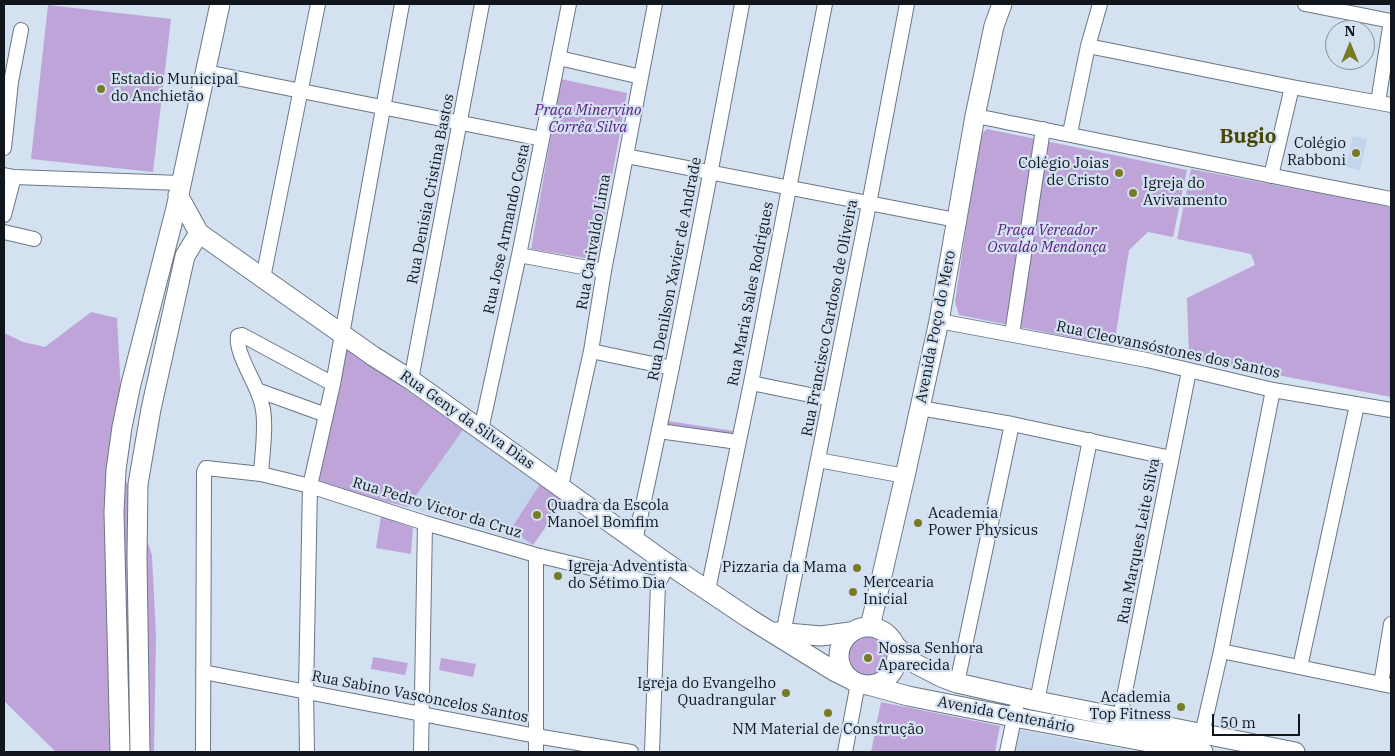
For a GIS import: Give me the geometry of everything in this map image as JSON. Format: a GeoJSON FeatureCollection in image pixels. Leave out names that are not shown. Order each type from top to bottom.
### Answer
{"type":"FeatureCollection","features":[{"type":"Feature","properties":{"kind":"main road"},"geometry":{"type":"LineString","coordinates":[[120,752],[114,552],[116,470],[131,384],[172,225],[220,4]]}},
{"type":"Feature","properties":{"kind":"main road","name":"Avenida Poço do Mero"},"geometry":{"type":"LineString","coordinates":[[991,4],[994,26]]}},
{"type":"Feature","properties":{"kind":"main road","name":"Avenida Poço do Mero"},"geometry":{"type":"LineString","coordinates":[[870,627],[939,321],[975,116],[994,26],[1002,4]]}},
{"type":"Feature","properties":{"kind":"main road","name":"Rua Geny da Silva Dias"},"geometry":{"type":"LineString","coordinates":[[179,189],[199,233],[342,332],[373,356],[411,380],[668,564],[834,671],[859,683]]}},
{"type":"Feature","properties":{"kind":"main road"},"geometry":{"type":"LineString","coordinates":[[140,752],[137,558],[138,484],[151,409],[185,256],[199,233]]}},
{"type":"Feature","properties":{"kind":"main road"},"geometry":{"type":"LineString","coordinates":[[861,627],[870,627],[885,632],[891,638],[896,646],[898,655],[892,672],[886,679],[877,684],[859,683],[844,672],[838,655],[844,639],[850,632],[861,627]]}},
{"type":"Feature","properties":{"kind":"main road","name":"Rua Geny da Silva Dias"},"geometry":{"type":"LineString","coordinates":[[778,634],[821,636],[850,632]]}},
{"type":"Feature","properties":{"kind":"main road","name":"Avenida Centenário"},"geometry":{"type":"LineString","coordinates":[[896,646],[916,664],[957,683],[1126,718],[1203,743]]}},
{"type":"Feature","properties":{"kind":"main road","name":"Avenida Centenário"},"geometry":{"type":"LineString","coordinates":[[859,683],[908,696],[1127,738],[1295,752]]}},
{"type":"Feature","properties":{"kind":"main road"},"geometry":{"type":"LineString","coordinates":[[1126,718],[1127,738]]}},
{"type":"Feature","properties":{"kind":"street"},"geometry":{"type":"LineString","coordinates":[[263,278],[318,4]]}},
{"type":"Feature","properties":{"kind":"street"},"geometry":{"type":"LineString","coordinates":[[307,752],[306,692],[310,486],[333,384],[402,4]]}},
{"type":"Feature","properties":{"kind":"street","name":"Rua Denisia Cristina Bastos"},"geometry":{"type":"LineString","coordinates":[[411,380],[482,4]]}},
{"type":"Feature","properties":{"kind":"street","name":"Rua Jose Armando Costa"},"geometry":{"type":"LineString","coordinates":[[481,430],[519,255],[569,4]]}},
{"type":"Feature","properties":{"kind":"street","name":"Rua Carivaldo Lima"},"geometry":{"type":"LineString","coordinates":[[561,486],[590,351],[655,4]]}},
{"type":"Feature","properties":{"kind":"street","name":"Rua Denilson Xavier de Andrade"},"geometry":{"type":"LineString","coordinates":[[635,540],[660,431],[742,4]]}},
{"type":"Feature","properties":{"kind":"street","name":"Rua Maria Sales Rodrigues"},"geometry":{"type":"LineString","coordinates":[[708,590],[751,383],[825,4]]}},
{"type":"Feature","properties":{"kind":"street","name":"Rua Francisco Cardoso de Oliveira"},"geometry":{"type":"LineString","coordinates":[[778,634],[818,460],[907,4]]}},
{"type":"Feature","properties":{"kind":"street"},"geometry":{"type":"LineString","coordinates":[[1070,134],[1088,46],[1100,4]]}},
{"type":"Feature","properties":{"kind":"street"},"geometry":{"type":"LineString","coordinates":[[1088,46],[1385,104],[1391,21],[1330,6],[1305,4]]}},
{"type":"Feature","properties":{"kind":"street"},"geometry":{"type":"LineString","coordinates":[[4,140],[7,81],[21,30]]}},
{"type":"Feature","properties":{"kind":"street"},"geometry":{"type":"LineString","coordinates":[[559,58],[641,77]]}},
{"type":"Feature","properties":{"kind":"street"},"geometry":{"type":"LineString","coordinates":[[206,72],[542,139]]}},
{"type":"Feature","properties":{"kind":"street"},"geometry":{"type":"LineString","coordinates":[[1271,176],[1292,87]]}},
{"type":"Feature","properties":{"kind":"street"},"geometry":{"type":"LineString","coordinates":[[975,116],[1391,199]]}},
{"type":"Feature","properties":{"kind":"street"},"geometry":{"type":"LineString","coordinates":[[1012,334],[1044,129]]}},
{"type":"Feature","properties":{"kind":"street"},"geometry":{"type":"LineString","coordinates":[[626,156],[956,220]]}},
{"type":"Feature","properties":{"kind":"street"},"geometry":{"type":"LineString","coordinates":[[4,215],[9,176],[179,189]]}},
{"type":"Feature","properties":{"kind":"street"},"geometry":{"type":"LineString","coordinates":[[4,232],[34,239]]}},
{"type":"Feature","properties":{"kind":"street"},"geometry":{"type":"LineString","coordinates":[[519,255],[604,271]]}},
{"type":"Feature","properties":{"kind":"street","name":"Rua Cleovansóstones dos Santos"},"geometry":{"type":"LineString","coordinates":[[939,321],[1147,360],[1272,390],[1391,410]]}},
{"type":"Feature","properties":{"kind":"street"},"geometry":{"type":"LineString","coordinates":[[261,474],[264,414],[257,390],[238,343],[238,336],[242,335],[333,384]]}},
{"type":"Feature","properties":{"kind":"street"},"geometry":{"type":"LineString","coordinates":[[590,351],[672,368]]}},
{"type":"Feature","properties":{"kind":"street","name":"Rua Marques Leite Silva"},"geometry":{"type":"LineString","coordinates":[[1126,718],[1189,370]]}},
{"type":"Feature","properties":{"kind":"street"},"geometry":{"type":"LineString","coordinates":[[751,383],[830,398]]}},
{"type":"Feature","properties":{"kind":"street"},"geometry":{"type":"LineString","coordinates":[[257,390],[326,415]]}},
{"type":"Feature","properties":{"kind":"street"},"geometry":{"type":"LineString","coordinates":[[1203,743],[1272,390]]}},
{"type":"Feature","properties":{"kind":"street"},"geometry":{"type":"LineString","coordinates":[[1300,667],[1357,405]]}},
{"type":"Feature","properties":{"kind":"street"},"geometry":{"type":"LineString","coordinates":[[920,408],[1012,424],[1172,458]]}},
{"type":"Feature","properties":{"kind":"street"},"geometry":{"type":"LineString","coordinates":[[957,683],[1012,424]]}},
{"type":"Feature","properties":{"kind":"street"},"geometry":{"type":"LineString","coordinates":[[660,431],[738,442]]}},
{"type":"Feature","properties":{"kind":"street"},"geometry":{"type":"LineString","coordinates":[[1037,701],[1090,440]]}},
{"type":"Feature","properties":{"kind":"street"},"geometry":{"type":"LineString","coordinates":[[818,460],[905,476]]}},
{"type":"Feature","properties":{"kind":"street","name":"Rua Pedro Victor da Cruz"},"geometry":{"type":"LineString","coordinates":[[202,672],[204,472],[206,468],[261,474],[310,486],[425,523],[536,555],[658,584]]}},
{"type":"Feature","properties":{"kind":"street"},"geometry":{"type":"LineString","coordinates":[[421,752],[425,523]]}},
{"type":"Feature","properties":{"kind":"street"},"geometry":{"type":"LineString","coordinates":[[536,555],[536,752]]}},
{"type":"Feature","properties":{"kind":"street"},"geometry":{"type":"LineString","coordinates":[[652,752],[658,584],[668,564]]}},
{"type":"Feature","properties":{"kind":"street"},"geometry":{"type":"LineString","coordinates":[[1221,651],[1386,685],[1391,624]]}},
{"type":"Feature","properties":{"kind":"street"},"geometry":{"type":"LineString","coordinates":[[202,672],[203,752]]}},
{"type":"Feature","properties":{"kind":"street","name":"Rua Sabino Vasconcelos Santos"},"geometry":{"type":"LineString","coordinates":[[202,672],[536,736],[631,752]]}},
{"type":"Feature","properties":{"kind":"street"},"geometry":{"type":"LineString","coordinates":[[845,752],[859,683]]}},
{"type":"Feature","properties":{"kind":"street"},"geometry":{"type":"LineString","coordinates":[[1007,752],[1018,697]]}},
{"type":"Feature","properties":{"kind":"shaded area","name":"Colégio Rabboni"},"geometry":{"type":"Polygon","coordinates":[[[1353,136],[1367,139],[1360,170],[1346,167],[1353,136]]]}},
{"type":"Feature","properties":{"kind":"shaded area"},"geometry":{"type":"Polygon","coordinates":[[[463,430],[564,501],[533,545],[408,507],[463,430]]]}},
{"type":"Feature","properties":{"kind":"shaded area"},"geometry":{"type":"Polygon","coordinates":[[[1020,730],[1136,752],[1014,752],[1020,730]]]}},
{"type":"Feature","properties":{"kind":"green space","name":"Estadio Municipal do Anchietão"},"geometry":{"type":"Polygon","coordinates":[[[48,5],[171,19],[153,172],[31,159],[48,5]]]}},
{"type":"Feature","properties":{"kind":"green space","name":"Praça Minervino Corrêa Silva"},"geometry":{"type":"Polygon","coordinates":[[[561,79],[627,93],[597,260],[531,249],[561,79]]]}},
{"type":"Feature","properties":{"kind":"green space","name":"Praça Vereador Osvaldo Mendonça"},"geometry":{"type":"Polygon","coordinates":[[[987,129],[1187,170],[1173,237],[1148,232],[1129,250],[1114,346],[959,315],[955,302],[980,135],[987,129]]]}},
{"type":"Feature","properties":{"kind":"green space"},"geometry":{"type":"Polygon","coordinates":[[[1191,169],[1391,207],[1391,397],[1189,358],[1187,298],[1255,265],[1251,254],[1177,239],[1191,169]]]}},
{"type":"Feature","properties":{"kind":"green space"},"geometry":{"type":"Polygon","coordinates":[[[91,312],[117,318],[122,411],[110,435],[152,555],[156,637],[154,752],[56,752],[4,701],[4,333],[23,342],[45,347],[91,312]]]}},
{"type":"Feature","properties":{"kind":"green space"},"geometry":{"type":"Polygon","coordinates":[[[343,345],[463,430],[408,507],[308,483],[343,345]]]}},
{"type":"Feature","properties":{"kind":"green space"},"geometry":{"type":"Polygon","coordinates":[[[668,421],[734,431],[734,437],[664,428],[668,421]]]}},
{"type":"Feature","properties":{"kind":"green space","name":"Quadra da Escola Manoel Bomfim"},"geometry":{"type":"Polygon","coordinates":[[[540,484],[564,501],[533,545],[511,529],[540,484]]]}},
{"type":"Feature","properties":{"kind":"green space"},"geometry":{"type":"Polygon","coordinates":[[[381,516],[413,528],[411,554],[376,548],[381,516]]]}},
{"type":"Feature","properties":{"kind":"green space"},"geometry":{"type":"Polygon","coordinates":[[[865,630],[878,632],[884,636],[891,649],[891,658],[887,667],[877,676],[867,678],[857,674],[849,666],[845,656],[845,645],[851,636],[865,630]]]}},
{"type":"Feature","properties":{"kind":"green space"},"geometry":{"type":"Polygon","coordinates":[[[373,657],[408,663],[405,675],[371,669],[373,657]]]}},
{"type":"Feature","properties":{"kind":"green space"},"geometry":{"type":"Polygon","coordinates":[[[441,658],[476,664],[473,677],[439,670],[441,658]]]}},
{"type":"Feature","properties":{"kind":"green space"},"geometry":{"type":"Polygon","coordinates":[[[881,702],[1000,726],[995,752],[871,752],[881,702]]]}},
{"type":"Feature","properties":{"kind":"place","name":"Estadio Municipal do Anchietão"},"geometry":{"type":"Point","coordinates":[101,89]}},
{"type":"Feature","properties":{"kind":"place","name":"Colégio Rabboni"},"geometry":{"type":"Point","coordinates":[1356,153]}},
{"type":"Feature","properties":{"kind":"place","name":"Colégio Joias de Cristo"},"geometry":{"type":"Point","coordinates":[1119,173]}},
{"type":"Feature","properties":{"kind":"place","name":"Igreja do Avivamento"},"geometry":{"type":"Point","coordinates":[1133,193]}},
{"type":"Feature","properties":{"kind":"place","name":"Quadra da Escola Manoel Bomfim"},"geometry":{"type":"Point","coordinates":[537,515]}},
{"type":"Feature","properties":{"kind":"place","name":"Academia Power Physicus"},"geometry":{"type":"Point","coordinates":[918,523]}},
{"type":"Feature","properties":{"kind":"place","name":"Pizzaria da Mama"},"geometry":{"type":"Point","coordinates":[857,568]}},
{"type":"Feature","properties":{"kind":"place","name":"Igreja Adventista do Sétimo Dia"},"geometry":{"type":"Point","coordinates":[558,576]}},
{"type":"Feature","properties":{"kind":"place","name":"Mercearia Inicial"},"geometry":{"type":"Point","coordinates":[853,592]}},
{"type":"Feature","properties":{"kind":"place","name":"Nossa Senhora Aparecida"},"geometry":{"type":"Point","coordinates":[868,658]}},
{"type":"Feature","properties":{"kind":"place","name":"Igreja do Evangelho Quadrangular"},"geometry":{"type":"Point","coordinates":[786,693]}},
{"type":"Feature","properties":{"kind":"place","name":"Academia Top Fitness"},"geometry":{"type":"Point","coordinates":[1181,707]}},
{"type":"Feature","properties":{"kind":"place","name":"NM Material de Construção"},"geometry":{"type":"Point","coordinates":[828,713]}},
{"type":"Feature","properties":{"kind":"district","name":"Bugio"},"geometry":{"type":"Point","coordinates":[1248,137]}}]}
